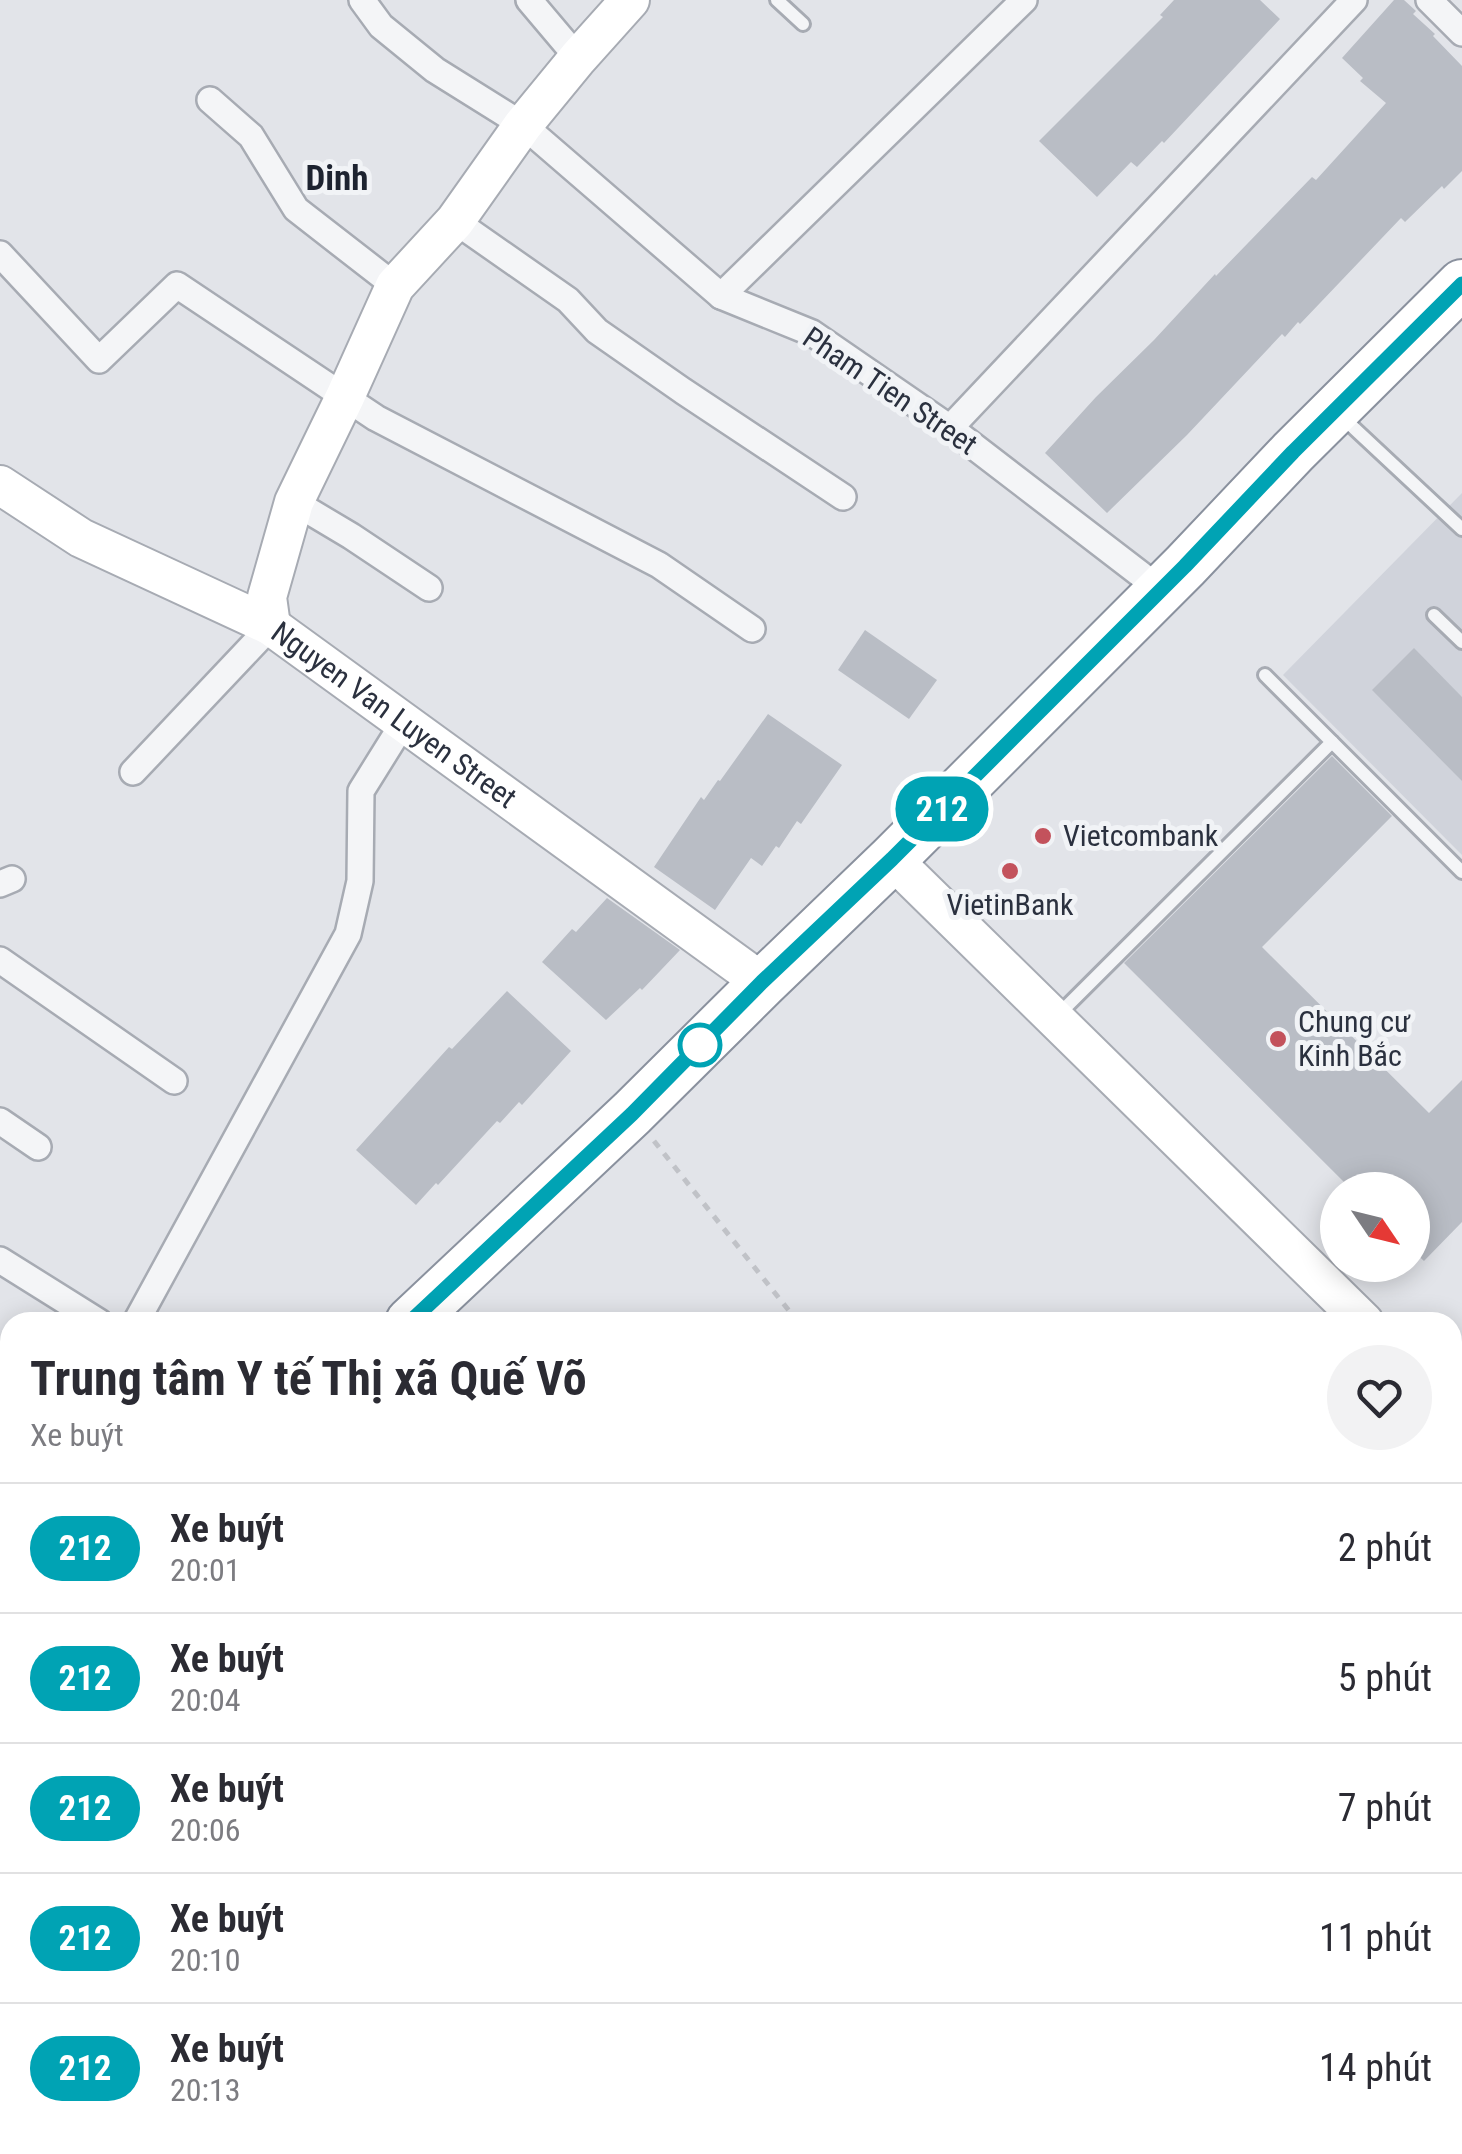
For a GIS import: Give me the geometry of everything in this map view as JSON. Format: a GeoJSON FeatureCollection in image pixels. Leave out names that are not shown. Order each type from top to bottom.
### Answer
{"type":"FeatureCollection","features":[{"type":"Feature","properties":{"kind":"highway"},"geometry":{"type":"LineString","coordinates":[[421,1312],[632,1114],[762,982],[892,859],[1462,284]]}},
{"type":"Feature","properties":{"kind":"street","name":"Pham Tien Street"},"geometry":{"type":"LineString","coordinates":[[362,0],[381,26],[435,70],[523,126],[720,296],[812,334],[950,428],[1161,590]]}},
{"type":"Feature","properties":{"kind":"street"},"geometry":{"type":"LineString","coordinates":[[529,0],[578,58]]}},
{"type":"Feature","properties":{"kind":"street"},"geometry":{"type":"LineString","coordinates":[[134,772],[271,626],[267,597],[294,502],[395,286],[456,221],[523,126],[630,0]]}},
{"type":"Feature","properties":{"kind":"street"},"geometry":{"type":"LineString","coordinates":[[720,296],[1024,0]]}},
{"type":"Feature","properties":{"kind":"street"},"geometry":{"type":"LineString","coordinates":[[950,428],[1354,0]]}},
{"type":"Feature","properties":{"kind":"street"},"geometry":{"type":"LineString","coordinates":[[1429,0],[1462,33]]}},
{"type":"Feature","properties":{"kind":"street"},"geometry":{"type":"LineString","coordinates":[[210,100],[251,136],[296,208],[395,286]]}},
{"type":"Feature","properties":{"kind":"street"},"geometry":{"type":"LineString","coordinates":[[456,221],[568,300],[597,331],[843,497]]}},
{"type":"Feature","properties":{"kind":"street"},"geometry":{"type":"LineString","coordinates":[[0,254],[100,360],[178,285],[376,418],[659,565],[752,629]]}},
{"type":"Feature","properties":{"kind":"street","name":"Nguyen Van Luyen Street"},"geometry":{"type":"LineString","coordinates":[[0,485],[81,538],[271,626],[762,982]]}},
{"type":"Feature","properties":{"kind":"street"},"geometry":{"type":"LineString","coordinates":[[294,502],[429,588]]}},
{"type":"Feature","properties":{"kind":"street"},"geometry":{"type":"LineString","coordinates":[[141,1312],[348,934],[360,881],[361,792],[404,722]]}},
{"type":"Feature","properties":{"kind":"street"},"geometry":{"type":"LineString","coordinates":[[892,859],[1354,1312]]}},
{"type":"Feature","properties":{"kind":"street"},"geometry":{"type":"LineString","coordinates":[[0,960],[174,1081]]}},
{"type":"Feature","properties":{"kind":"street"},"geometry":{"type":"LineString","coordinates":[[0,1121],[38,1146]]}},
{"type":"Feature","properties":{"kind":"street"},"geometry":{"type":"LineString","coordinates":[[0,1260],[83,1312]]}},
{"type":"Feature","properties":{"kind":"lane"},"geometry":{"type":"LineString","coordinates":[[777,0],[803,24]]}},
{"type":"Feature","properties":{"kind":"lane"},"geometry":{"type":"LineString","coordinates":[[1336,410],[1462,530]]}},
{"type":"Feature","properties":{"kind":"lane"},"geometry":{"type":"LineString","coordinates":[[1434,616],[1462,642]]}},
{"type":"Feature","properties":{"kind":"lane"},"geometry":{"type":"LineString","coordinates":[[1265,675],[1462,872]]}},
{"type":"Feature","properties":{"kind":"lane"},"geometry":{"type":"LineString","coordinates":[[1055,1018],[1332,742]]}},
{"type":"Feature","properties":{"kind":"path"},"geometry":{"type":"LineString","coordinates":[[632,1114],[790,1312]]}},
{"type":"Feature","properties":{"kind":"shaded area"},"geometry":{"type":"Polygon","coordinates":[[[1462,493],[1462,855],[1283,675],[1462,493]]]}},
{"type":"Feature","properties":{"kind":"building"},"geometry":{"type":"Polygon","coordinates":[[[1174,0],[1260,0],[1280,19],[1164,143],[1137,167],[1131,162],[1097,197],[1039,141],[1163,17],[1160,15],[1174,0]]]}},
{"type":"Feature","properties":{"kind":"building"},"geometry":{"type":"Polygon","coordinates":[[[1394,0],[1404,0],[1416,11],[1413,14],[1462,66],[1462,171],[1405,222],[1401,218],[1300,324],[1285,337],[1282,334],[1107,513],[1045,453],[1215,274],[1312,177],[1316,180],[1386,103],[1360,81],[1363,78],[1342,58],[1394,0]]]}},
{"type":"Feature","properties":{"kind":"building"},"geometry":{"type":"Polygon","coordinates":[[[865,630],[937,680],[909,719],[838,670],[865,630]]]}},
{"type":"Feature","properties":{"kind":"building"},"geometry":{"type":"Polygon","coordinates":[[[1414,648],[1462,697],[1462,781],[1372,690],[1414,648]]]}},
{"type":"Feature","properties":{"kind":"building"},"geometry":{"type":"Polygon","coordinates":[[[768,714],[842,765],[801,824],[797,821],[762,866],[751,858],[715,910],[654,867],[701,797],[704,800],[720,781],[768,714]]]}},
{"type":"Feature","properties":{"kind":"building","name":"Chung cư Kinh Bắc"},"geometry":{"type":"Polygon","coordinates":[[[1332,756],[1392,816],[1262,947],[1429,1113],[1462,1080],[1462,1222],[1430,1255],[1430,1172],[1334,1172],[1124,963],[1332,756]]]}},
{"type":"Feature","properties":{"kind":"building"},"geometry":{"type":"Polygon","coordinates":[[[607,898],[680,950],[606,1020],[542,962],[607,898]]]}},
{"type":"Feature","properties":{"kind":"building"},"geometry":{"type":"Polygon","coordinates":[[[507,991],[571,1051],[522,1105],[519,1102],[500,1123],[497,1121],[416,1205],[356,1150],[449,1047],[452,1049],[507,991]]]}},
{"type":"Feature","properties":{"kind":"bus line","name":"212"},"geometry":{"type":"LineString","coordinates":[[421,1312],[632,1114],[762,982],[892,859],[1462,284]]}},
{"type":"Feature","properties":{"kind":"place","name":"Vietcombank"},"geometry":{"type":"Point","coordinates":[1043,836]}},
{"type":"Feature","properties":{"kind":"place","name":"VietinBank"},"geometry":{"type":"Point","coordinates":[1010,871]}},
{"type":"Feature","properties":{"kind":"place","name":"Chung cư Kinh Bắc"},"geometry":{"type":"Point","coordinates":[1278,1039]}},
{"type":"Feature","properties":{"kind":"district","name":"Dinh"},"geometry":{"type":"Point","coordinates":[337,178]}}]}
